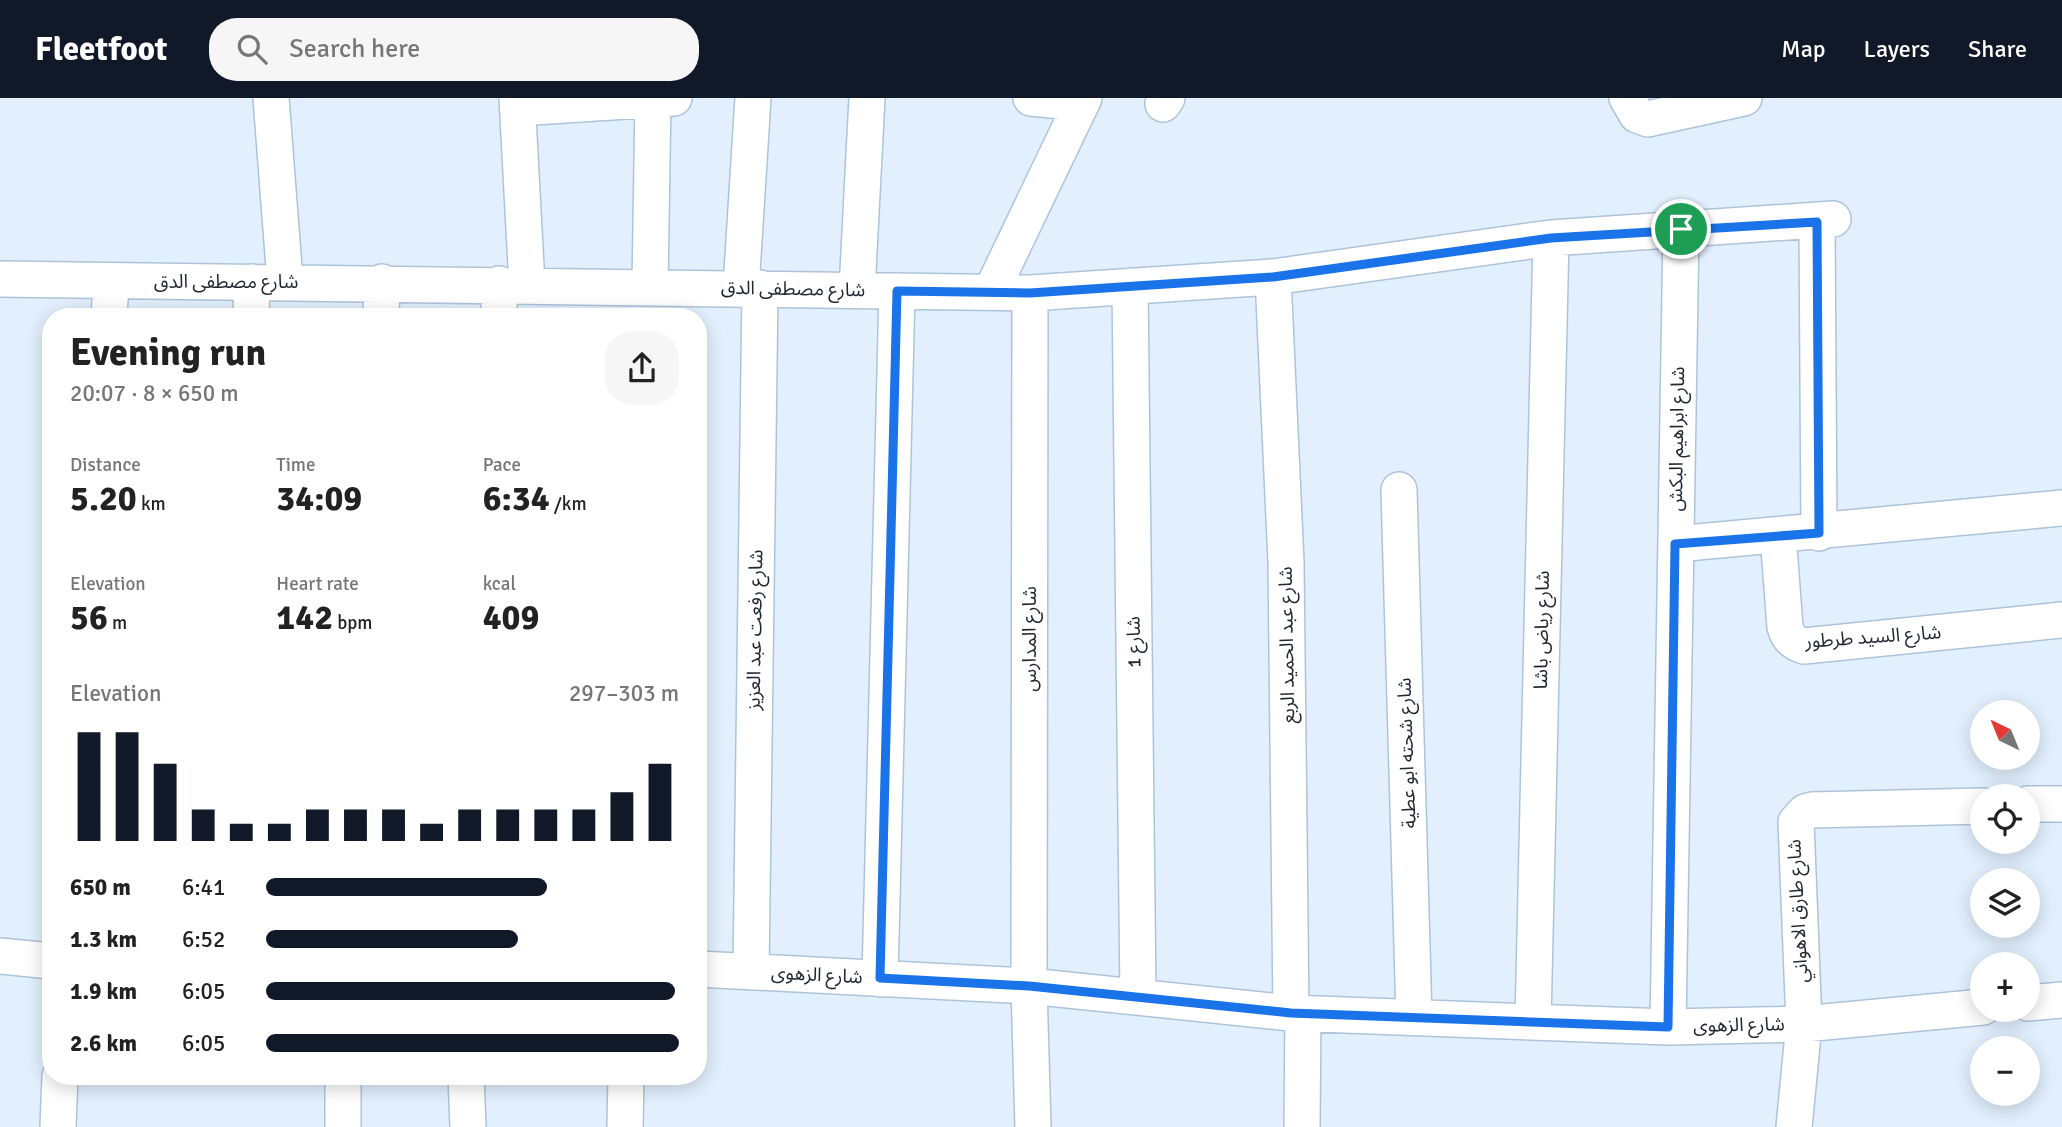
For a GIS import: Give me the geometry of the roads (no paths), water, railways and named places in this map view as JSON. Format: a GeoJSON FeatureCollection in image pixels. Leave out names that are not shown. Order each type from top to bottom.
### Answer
{"type":"FeatureCollection","features":[{"type":"Feature","properties":{"kind":"street"},"geometry":{"type":"LineString","coordinates":[[256,308],[269,281],[271,98]]}},
{"type":"Feature","properties":{"kind":"street"},"geometry":{"type":"LineString","coordinates":[[509,295],[518,103],[660,98],[641,297]]}},
{"type":"Feature","properties":{"kind":"street","name":"شارع رفعت عبد العزيز"},"geometry":{"type":"LineString","coordinates":[[751,972],[753,98]]}},
{"type":"Feature","properties":{"kind":"street"},"geometry":{"type":"LineString","coordinates":[[857,290],[867,98]]}},
{"type":"Feature","properties":{"kind":"street"},"geometry":{"type":"LineString","coordinates":[[990,292],[1083,100],[1031,98]]}},
{"type":"Feature","properties":{"kind":"street"},"geometry":{"type":"LineString","coordinates":[[1627,98],[1637,115],[1648,119],[1744,98]]}},
{"type":"Feature","properties":{"kind":"street","name":"شارع مصطفى الدق"},"geometry":{"type":"LineString","coordinates":[[0,279],[111,282],[382,282],[509,295],[641,297],[751,288],[1030,293],[1273,277],[1551,238],[1825,220],[1819,533]]}},
{"type":"Feature","properties":{"kind":"street","name":"شارع ابراهيم البكش"},"geometry":{"type":"LineString","coordinates":[[1668,1027],[1681,229]]}},
{"type":"Feature","properties":{"kind":"street","name":"شارع رياض باشا"},"geometry":{"type":"LineString","coordinates":[[1533,1022],[1551,238]]}},
{"type":"Feature","properties":{"kind":"street","name":"شارع عبد الحميد الربع"},"geometry":{"type":"LineString","coordinates":[[1273,277],[1286,562],[1302,1127]]}},
{"type":"Feature","properties":{"kind":"street"},"geometry":{"type":"LineString","coordinates":[[110,308],[111,282]]}},
{"type":"Feature","properties":{"kind":"street"},"geometry":{"type":"LineString","coordinates":[[381,308],[382,282]]}},
{"type":"Feature","properties":{"kind":"street","name":"شارع 1"},"geometry":{"type":"LineString","coordinates":[[1130,286],[1138,997]]}},
{"type":"Feature","properties":{"kind":"street"},"geometry":{"type":"LineString","coordinates":[[880,978],[897,291]]}},
{"type":"Feature","properties":{"kind":"street","name":"شارع المدارس"},"geometry":{"type":"LineString","coordinates":[[1030,293],[1029,986],[1033,1127]]}},
{"type":"Feature","properties":{"kind":"street","name":"شارع شحته ابو عطية"},"geometry":{"type":"LineString","coordinates":[[1399,489],[1414,1017]]}},
{"type":"Feature","properties":{"kind":"street"},"geometry":{"type":"LineString","coordinates":[[1675,544],[1819,533],[2062,508]]}},
{"type":"Feature","properties":{"kind":"street","name":"شارع السيد طرطور"},"geometry":{"type":"LineString","coordinates":[[1778,535],[1785,628],[1791,640],[1797,644],[1804,646],[2062,620]]}},
{"type":"Feature","properties":{"kind":"street"},"geometry":{"type":"LineString","coordinates":[[2040,804],[2062,804]]}},
{"type":"Feature","properties":{"kind":"street","name":"شارع طارق الاهواني"},"geometry":{"type":"LineString","coordinates":[[1794,1127],[1804,1024],[1794,829],[1800,816],[1812,810],[1970,806]]}},
{"type":"Feature","properties":{"kind":"street"},"geometry":{"type":"LineString","coordinates":[[0,956],[42,960]]}},
{"type":"Feature","properties":{"kind":"street","name":"شارع الزهوى"},"geometry":{"type":"LineString","coordinates":[[707,970],[1029,986],[1297,1013],[1668,1027],[1804,1024],[1970,1008]]}},
{"type":"Feature","properties":{"kind":"street"},"geometry":{"type":"LineString","coordinates":[[2040,1002],[2062,1000]]}},
{"type":"Feature","properties":{"kind":"street"},"geometry":{"type":"LineString","coordinates":[[58,1127],[60,1085]]}},
{"type":"Feature","properties":{"kind":"street"},"geometry":{"type":"LineString","coordinates":[[343,1085],[343,1127]]}},
{"type":"Feature","properties":{"kind":"street"},"geometry":{"type":"LineString","coordinates":[[466,1085],[468,1127]]}},
{"type":"Feature","properties":{"kind":"street"},"geometry":{"type":"LineString","coordinates":[[625,1127],[626,1085]]}}]}
